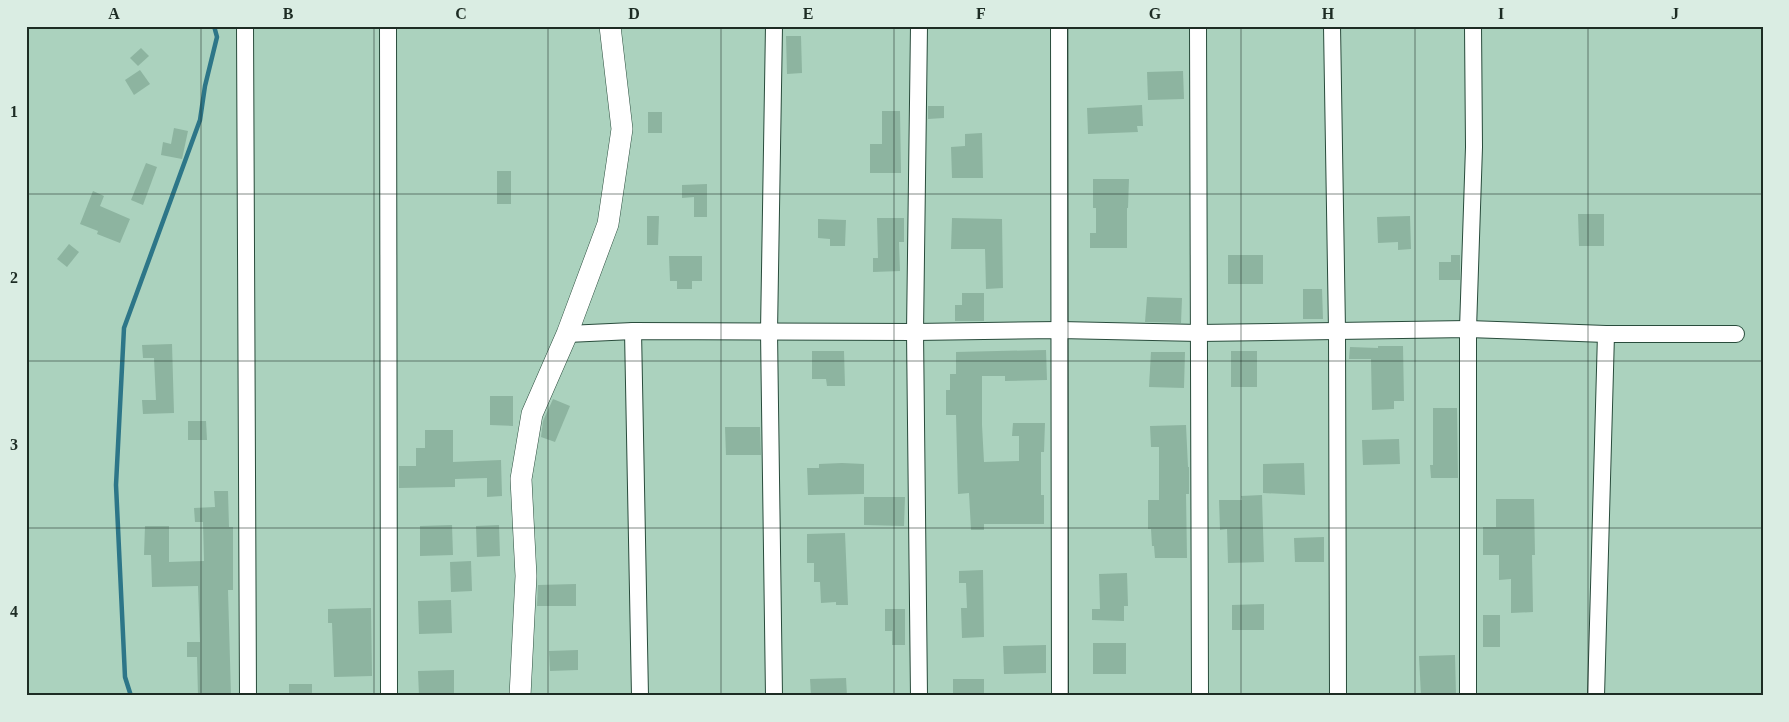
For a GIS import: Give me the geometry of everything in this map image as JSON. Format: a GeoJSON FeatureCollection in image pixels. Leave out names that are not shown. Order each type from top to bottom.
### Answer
{"type":"FeatureCollection","features":[{"type":"Feature","properties":{"kind":"street"},"geometry":{"type":"LineString","coordinates":[[244,26],[248,696]]}},
{"type":"Feature","properties":{"kind":"street"},"geometry":{"type":"LineString","coordinates":[[388,26],[389,696]]}},
{"type":"Feature","properties":{"kind":"street"},"geometry":{"type":"LineString","coordinates":[[520,696],[526,576],[521,479],[532,414],[567,334],[608,224],[622,129],[610,26]]}},
{"type":"Feature","properties":{"kind":"street"},"geometry":{"type":"LineString","coordinates":[[774,26],[769,332],[774,696]]}},
{"type":"Feature","properties":{"kind":"street"},"geometry":{"type":"LineString","coordinates":[[919,26],[915,332],[919,696]]}},
{"type":"Feature","properties":{"kind":"street"},"geometry":{"type":"LineString","coordinates":[[1059,26],[1060,696]]}},
{"type":"Feature","properties":{"kind":"street"},"geometry":{"type":"LineString","coordinates":[[1198,26],[1200,696]]}},
{"type":"Feature","properties":{"kind":"street"},"geometry":{"type":"LineString","coordinates":[[1332,26],[1337,330],[1338,696]]}},
{"type":"Feature","properties":{"kind":"street"},"geometry":{"type":"LineString","coordinates":[[1468,696],[1468,329],[1474,147],[1473,26]]}},
{"type":"Feature","properties":{"kind":"street"},"geometry":{"type":"LineString","coordinates":[[567,334],[634,331],[915,332],[1060,330],[1199,333],[1468,329],[1606,334],[1736,334]]}},
{"type":"Feature","properties":{"kind":"street"},"geometry":{"type":"LineString","coordinates":[[634,331],[640,696]]}},
{"type":"Feature","properties":{"kind":"street"},"geometry":{"type":"LineString","coordinates":[[1596,696],[1606,334]]}},
{"type":"Feature","properties":{"kind":"building"},"geometry":{"type":"Polygon","coordinates":[[[786,36],[801,36],[802,73],[787,74],[786,36]]]}},
{"type":"Feature","properties":{"kind":"building"},"geometry":{"type":"Polygon","coordinates":[[[141,48],[149,56],[138,66],[130,58],[141,48]]]}},
{"type":"Feature","properties":{"kind":"building"},"geometry":{"type":"Polygon","coordinates":[[[140,70],[150,84],[134,95],[125,80],[140,70]]]}},
{"type":"Feature","properties":{"kind":"building"},"geometry":{"type":"Polygon","coordinates":[[[1183,71],[1184,99],[1148,100],[1147,72],[1183,71]]]}},
{"type":"Feature","properties":{"kind":"building"},"geometry":{"type":"Polygon","coordinates":[[[1142,105],[1143,126],[1137,126],[1138,132],[1088,134],[1087,108],[1142,105]]]}},
{"type":"Feature","properties":{"kind":"building"},"geometry":{"type":"Polygon","coordinates":[[[928,106],[944,106],[944,118],[928,119],[928,106]]]}},
{"type":"Feature","properties":{"kind":"building"},"geometry":{"type":"Polygon","coordinates":[[[882,111],[900,111],[901,173],[870,173],[870,144],[882,144],[882,111]]]}},
{"type":"Feature","properties":{"kind":"building"},"geometry":{"type":"Polygon","coordinates":[[[648,112],[662,112],[662,133],[648,133],[648,112]]]}},
{"type":"Feature","properties":{"kind":"building"},"geometry":{"type":"Polygon","coordinates":[[[174,128],[188,131],[182,159],[161,155],[163,142],[171,144],[174,128]]]}},
{"type":"Feature","properties":{"kind":"building"},"geometry":{"type":"Polygon","coordinates":[[[982,133],[983,178],[952,178],[951,147],[965,146],[965,134],[982,133]]]}},
{"type":"Feature","properties":{"kind":"building"},"geometry":{"type":"Polygon","coordinates":[[[146,163],[157,167],[143,205],[131,200],[146,163]]]}},
{"type":"Feature","properties":{"kind":"building"},"geometry":{"type":"Polygon","coordinates":[[[497,171],[511,171],[511,204],[497,204],[497,171]]]}},
{"type":"Feature","properties":{"kind":"building"},"geometry":{"type":"Polygon","coordinates":[[[1093,179],[1129,179],[1127,248],[1090,248],[1090,233],[1096,233],[1096,208],[1093,208],[1093,179]]]}},
{"type":"Feature","properties":{"kind":"building"},"geometry":{"type":"Polygon","coordinates":[[[707,184],[707,217],[694,217],[694,197],[682,198],[682,185],[707,184]]]}},
{"type":"Feature","properties":{"kind":"building"},"geometry":{"type":"Polygon","coordinates":[[[93,191],[104,196],[100,206],[130,219],[120,243],[97,234],[98,231],[80,224],[93,191]]]}},
{"type":"Feature","properties":{"kind":"building"},"geometry":{"type":"Polygon","coordinates":[[[1578,214],[1604,214],[1604,246],[1579,246],[1578,214]]]}},
{"type":"Feature","properties":{"kind":"building"},"geometry":{"type":"Polygon","coordinates":[[[647,216],[659,216],[658,245],[647,245],[647,216]]]}},
{"type":"Feature","properties":{"kind":"building"},"geometry":{"type":"Polygon","coordinates":[[[1410,216],[1411,249],[1398,250],[1398,242],[1378,243],[1377,217],[1410,216]]]}},
{"type":"Feature","properties":{"kind":"building"},"geometry":{"type":"Polygon","coordinates":[[[877,218],[904,218],[904,242],[899,242],[900,271],[873,272],[873,258],[878,258],[877,218]]]}},
{"type":"Feature","properties":{"kind":"building"},"geometry":{"type":"Polygon","coordinates":[[[952,218],[1002,219],[1003,288],[986,289],[985,249],[951,249],[952,218]]]}},
{"type":"Feature","properties":{"kind":"building"},"geometry":{"type":"Polygon","coordinates":[[[818,219],[846,220],[845,246],[830,246],[830,239],[818,238],[818,219]]]}},
{"type":"Feature","properties":{"kind":"building"},"geometry":{"type":"Polygon","coordinates":[[[69,244],[79,252],[67,267],[57,259],[69,244]]]}},
{"type":"Feature","properties":{"kind":"building"},"geometry":{"type":"Polygon","coordinates":[[[1228,255],[1263,255],[1263,284],[1228,284],[1228,255]]]}},
{"type":"Feature","properties":{"kind":"building"},"geometry":{"type":"Polygon","coordinates":[[[1451,255],[1460,255],[1460,280],[1439,280],[1439,262],[1451,262],[1451,255]]]}},
{"type":"Feature","properties":{"kind":"building"},"geometry":{"type":"Polygon","coordinates":[[[669,256],[702,256],[702,281],[692,281],[692,289],[677,289],[677,281],[670,281],[669,256]]]}},
{"type":"Feature","properties":{"kind":"building"},"geometry":{"type":"Polygon","coordinates":[[[1303,289],[1322,289],[1323,319],[1303,319],[1303,289]]]}},
{"type":"Feature","properties":{"kind":"building"},"geometry":{"type":"Polygon","coordinates":[[[962,293],[984,293],[984,321],[955,321],[955,305],[962,305],[962,293]]]}},
{"type":"Feature","properties":{"kind":"building"},"geometry":{"type":"Polygon","coordinates":[[[1147,297],[1182,298],[1181,323],[1145,322],[1147,297]]]}},
{"type":"Feature","properties":{"kind":"building"},"geometry":{"type":"Polygon","coordinates":[[[172,344],[174,413],[143,414],[142,400],[156,400],[154,358],[143,358],[142,345],[172,344]]]}},
{"type":"Feature","properties":{"kind":"building"},"geometry":{"type":"Polygon","coordinates":[[[1378,346],[1403,346],[1404,401],[1394,401],[1394,409],[1372,410],[1371,359],[1349,359],[1350,347],[1378,348],[1378,346]]]}},
{"type":"Feature","properties":{"kind":"building"},"geometry":{"type":"Polygon","coordinates":[[[1046,350],[1047,380],[1005,381],[1005,376],[982,376],[984,462],[1019,461],[1019,436],[1012,436],[1013,423],[1045,423],[1044,452],[1041,452],[1041,495],[1044,495],[1044,524],[984,524],[984,530],[971,530],[969,493],[958,494],[956,415],[946,415],[946,390],[950,390],[950,374],[956,374],[956,352],[1046,350]]]}},
{"type":"Feature","properties":{"kind":"building"},"geometry":{"type":"Polygon","coordinates":[[[812,351],[844,351],[845,386],[827,386],[826,379],[812,379],[812,351]]]}},
{"type":"Feature","properties":{"kind":"building"},"geometry":{"type":"Polygon","coordinates":[[[1231,351],[1257,351],[1257,387],[1231,387],[1231,351]]]}},
{"type":"Feature","properties":{"kind":"building"},"geometry":{"type":"Polygon","coordinates":[[[1151,352],[1185,352],[1184,388],[1149,387],[1151,352]]]}},
{"type":"Feature","properties":{"kind":"building"},"geometry":{"type":"Polygon","coordinates":[[[490,396],[513,396],[513,426],[490,425],[490,396]]]}},
{"type":"Feature","properties":{"kind":"building"},"geometry":{"type":"Polygon","coordinates":[[[553,399],[570,406],[555,442],[541,437],[543,421],[553,399]]]}},
{"type":"Feature","properties":{"kind":"building"},"geometry":{"type":"Polygon","coordinates":[[[1433,408],[1457,408],[1458,478],[1431,478],[1430,465],[1433,465],[1433,408]]]}},
{"type":"Feature","properties":{"kind":"building"},"geometry":{"type":"Polygon","coordinates":[[[188,421],[206,421],[207,440],[188,440],[188,421]]]}},
{"type":"Feature","properties":{"kind":"building"},"geometry":{"type":"Polygon","coordinates":[[[1186,425],[1189,467],[1189,494],[1186,494],[1187,558],[1155,558],[1151,529],[1148,529],[1148,500],[1159,500],[1159,447],[1151,447],[1150,426],[1186,425]]]}},
{"type":"Feature","properties":{"kind":"building"},"geometry":{"type":"Polygon","coordinates":[[[725,427],[760,427],[761,455],[726,455],[725,427]]]}},
{"type":"Feature","properties":{"kind":"building"},"geometry":{"type":"Polygon","coordinates":[[[425,430],[453,430],[453,462],[501,460],[502,496],[487,497],[487,478],[455,479],[455,487],[399,488],[399,466],[416,466],[416,448],[425,448],[425,430]]]}},
{"type":"Feature","properties":{"kind":"building"},"geometry":{"type":"Polygon","coordinates":[[[1399,439],[1400,464],[1363,465],[1362,440],[1399,439]]]}},
{"type":"Feature","properties":{"kind":"building"},"geometry":{"type":"Polygon","coordinates":[[[1304,463],[1305,495],[1263,493],[1263,464],[1304,463]]]}},
{"type":"Feature","properties":{"kind":"building"},"geometry":{"type":"Polygon","coordinates":[[[819,464],[864,464],[864,494],[808,495],[807,468],[819,468],[819,464]]]}},
{"type":"Feature","properties":{"kind":"building"},"geometry":{"type":"Polygon","coordinates":[[[214,491],[228,491],[229,527],[233,527],[233,590],[228,590],[231,696],[198,696],[197,657],[187,657],[187,642],[200,642],[198,586],[152,587],[151,555],[144,555],[145,526],[169,526],[169,562],[204,561],[203,522],[195,522],[194,508],[215,507],[214,491]]]}},
{"type":"Feature","properties":{"kind":"building"},"geometry":{"type":"Polygon","coordinates":[[[1262,495],[1264,562],[1228,563],[1227,529],[1220,530],[1219,500],[1242,500],[1241,496],[1262,495]]]}},
{"type":"Feature","properties":{"kind":"building"},"geometry":{"type":"Polygon","coordinates":[[[864,497],[905,497],[904,526],[864,525],[864,497]]]}},
{"type":"Feature","properties":{"kind":"building"},"geometry":{"type":"Polygon","coordinates":[[[1496,499],[1534,499],[1535,555],[1532,555],[1533,612],[1511,613],[1511,579],[1499,580],[1499,555],[1483,555],[1483,527],[1496,527],[1496,499]]]}},
{"type":"Feature","properties":{"kind":"building"},"geometry":{"type":"Polygon","coordinates":[[[452,525],[453,555],[420,556],[420,526],[452,525]]]}},
{"type":"Feature","properties":{"kind":"building"},"geometry":{"type":"Polygon","coordinates":[[[499,525],[500,556],[477,557],[476,526],[499,525]]]}},
{"type":"Feature","properties":{"kind":"building"},"geometry":{"type":"Polygon","coordinates":[[[845,533],[848,605],[836,605],[836,602],[821,603],[820,582],[814,582],[814,563],[807,563],[807,534],[845,533]]]}},
{"type":"Feature","properties":{"kind":"building"},"geometry":{"type":"Polygon","coordinates":[[[1324,537],[1324,562],[1295,562],[1294,538],[1324,537]]]}},
{"type":"Feature","properties":{"kind":"building"},"geometry":{"type":"Polygon","coordinates":[[[471,561],[472,591],[451,592],[450,562],[471,561]]]}},
{"type":"Feature","properties":{"kind":"building"},"geometry":{"type":"Polygon","coordinates":[[[983,570],[984,637],[962,638],[961,608],[967,608],[966,583],[959,583],[959,571],[983,570]]]}},
{"type":"Feature","properties":{"kind":"building"},"geometry":{"type":"Polygon","coordinates":[[[1127,573],[1128,606],[1124,606],[1124,621],[1092,620],[1092,609],[1100,609],[1099,574],[1127,573]]]}},
{"type":"Feature","properties":{"kind":"building"},"geometry":{"type":"Polygon","coordinates":[[[576,584],[576,606],[537,606],[538,585],[576,584]]]}},
{"type":"Feature","properties":{"kind":"building"},"geometry":{"type":"Polygon","coordinates":[[[451,600],[452,633],[419,634],[418,601],[451,600]]]}},
{"type":"Feature","properties":{"kind":"building"},"geometry":{"type":"Polygon","coordinates":[[[1264,604],[1264,630],[1232,630],[1232,605],[1264,604]]]}},
{"type":"Feature","properties":{"kind":"building"},"geometry":{"type":"Polygon","coordinates":[[[371,608],[372,676],[334,677],[332,623],[328,623],[328,609],[371,608]]]}},
{"type":"Feature","properties":{"kind":"building"},"geometry":{"type":"Polygon","coordinates":[[[885,609],[905,609],[905,645],[892,645],[892,631],[885,631],[885,609]]]}},
{"type":"Feature","properties":{"kind":"building"},"geometry":{"type":"Polygon","coordinates":[[[1483,615],[1500,615],[1500,647],[1483,647],[1483,615]]]}},
{"type":"Feature","properties":{"kind":"building"},"geometry":{"type":"Polygon","coordinates":[[[1093,643],[1126,643],[1126,674],[1093,674],[1093,643]]]}},
{"type":"Feature","properties":{"kind":"building"},"geometry":{"type":"Polygon","coordinates":[[[1046,645],[1046,673],[1004,674],[1003,646],[1046,645]]]}},
{"type":"Feature","properties":{"kind":"building"},"geometry":{"type":"Polygon","coordinates":[[[578,650],[578,670],[550,671],[549,651],[578,650]]]}},
{"type":"Feature","properties":{"kind":"building"},"geometry":{"type":"Polygon","coordinates":[[[1455,655],[1456,696],[1421,696],[1419,656],[1455,655]]]}},
{"type":"Feature","properties":{"kind":"building"},"geometry":{"type":"Polygon","coordinates":[[[454,670],[454,696],[419,696],[418,671],[454,670]]]}},
{"type":"Feature","properties":{"kind":"building"},"geometry":{"type":"Polygon","coordinates":[[[846,678],[847,696],[811,696],[810,679],[846,678]]]}},
{"type":"Feature","properties":{"kind":"building"},"geometry":{"type":"Polygon","coordinates":[[[953,679],[984,679],[984,696],[953,696],[953,679]]]}},
{"type":"Feature","properties":{"kind":"building"},"geometry":{"type":"Polygon","coordinates":[[[289,684],[312,684],[312,696],[289,696],[289,684]]]}},
{"type":"Feature","properties":{"kind":"waterway"},"geometry":{"type":"LineString","coordinates":[[131,696],[125,677],[116,485],[124,328],[200,120],[205,86],[217,37],[214,26]]}}]}
